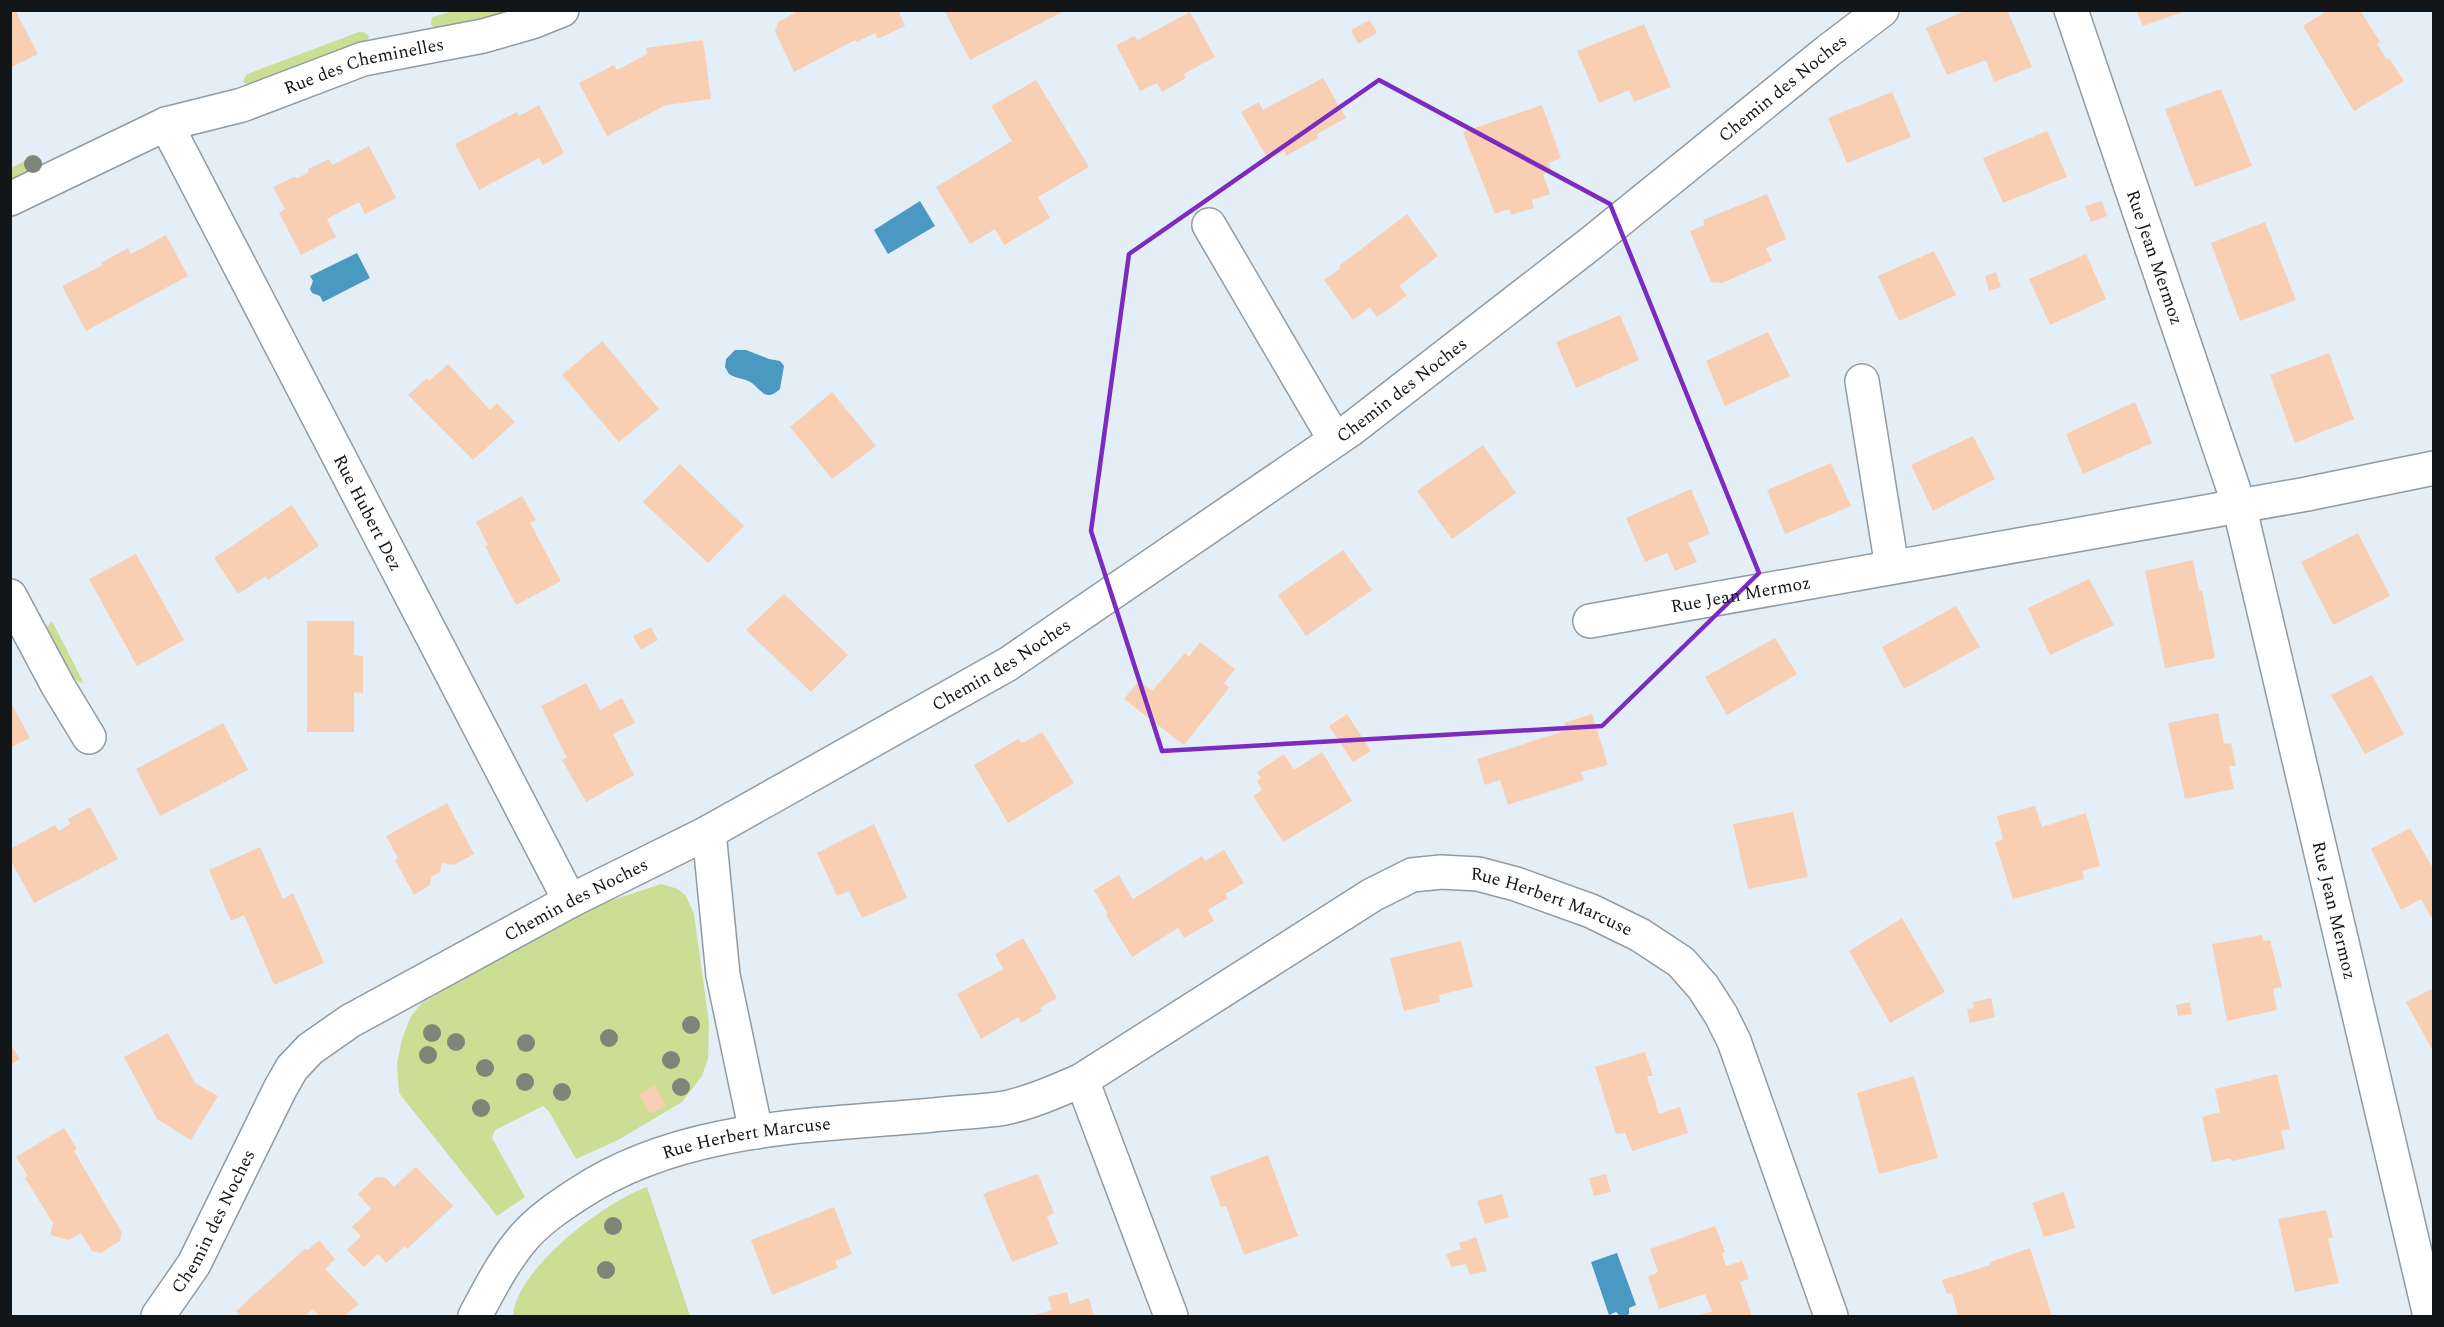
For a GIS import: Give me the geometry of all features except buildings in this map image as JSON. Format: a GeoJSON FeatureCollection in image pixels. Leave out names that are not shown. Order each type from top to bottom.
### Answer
{"type":"FeatureCollection","features":[{"type":"Feature","properties":{"kind":"street","name":"Rue des Cheminelles"},"geometry":{"type":"LineString","coordinates":[[10,199],[166,124],[242,105],[363,59],[483,36],[532,22],[562,10]]}},
{"type":"Feature","properties":{"kind":"street","name":"Chemin des Noches"},"geometry":{"type":"LineString","coordinates":[[158,1317],[194,1264],[280,1089],[292,1068],[310,1049],[351,1021],[570,901],[709,832],[1008,664],[1335,440],[1590,244],[1882,10]]}},
{"type":"Feature","properties":{"kind":"street","name":"Rue Jean Mermoz"},"geometry":{"type":"LineString","coordinates":[[2071,10],[2239,505],[2430,1317]]}},
{"type":"Feature","properties":{"kind":"street","name":"Rue Hubert Dez"},"geometry":{"type":"LineString","coordinates":[[166,124],[570,901]]}},
{"type":"Feature","properties":{"kind":"street"},"geometry":{"type":"LineString","coordinates":[[1209,225],[1335,440]]}},
{"type":"Feature","properties":{"kind":"street"},"geometry":{"type":"LineString","coordinates":[[1862,381],[1892,567]]}},
{"type":"Feature","properties":{"kind":"street","name":"Rue Jean Mermoz"},"geometry":{"type":"LineString","coordinates":[[1590,621],[2307,494],[2433,468]]}},
{"type":"Feature","properties":{"kind":"street"},"geometry":{"type":"LineString","coordinates":[[10,596],[89,737]]}},
{"type":"Feature","properties":{"kind":"street"},"geometry":{"type":"LineString","coordinates":[[709,832],[723,975],[756,1132]]}},
{"type":"Feature","properties":{"kind":"street","name":"Rue Herbert Marcuse"},"geometry":{"type":"LineString","coordinates":[[475,1317],[505,1261],[526,1234],[554,1210],[597,1181],[647,1158],[692,1144],[756,1132],[1005,1108],[1045,1096],[1082,1080],[1312,931],[1372,895],[1412,875],[1441,872],[1478,874],[1516,884],[1591,911],[1640,935],[1681,962],[1703,987],[1721,1015],[1745,1068],[1831,1317]]}},
{"type":"Feature","properties":{"kind":"street"},"geometry":{"type":"LineString","coordinates":[[1082,1080],[1171,1317]]}},
{"type":"Feature","properties":{"kind":"highlighted area"},"geometry":{"type":"Polygon","coordinates":[[[1379,80],[1610,204],[1759,573],[1602,726],[1162,751],[1091,531],[1129,254],[1379,80]]]}},
{"type":"Feature","properties":{"kind":"green space"},"geometry":{"type":"Polygon","coordinates":[[[454,11],[509,11],[439,31],[431,25],[432,17],[454,11]]]}},
{"type":"Feature","properties":{"kind":"green space"},"geometry":{"type":"Polygon","coordinates":[[[359,32],[369,36],[367,44],[249,86],[243,82],[247,74],[359,32]]]}},
{"type":"Feature","properties":{"kind":"green space"},"geometry":{"type":"Polygon","coordinates":[[[34,156],[42,160],[40,168],[11,183],[11,168],[34,156]]]}},
{"type":"Feature","properties":{"kind":"green space"},"geometry":{"type":"Polygon","coordinates":[[[52,621],[84,684],[72,678],[47,634],[47,627],[52,621]]]}},
{"type":"Feature","properties":{"kind":"green space"},"geometry":{"type":"Polygon","coordinates":[[[661,884],[678,889],[686,896],[694,914],[709,1023],[708,1059],[702,1076],[682,1102],[618,1140],[576,1159],[548,1110],[543,1106],[495,1130],[492,1138],[525,1197],[497,1216],[399,1093],[397,1063],[402,1039],[411,1016],[422,1003],[580,911],[661,884]]]}},
{"type":"Feature","properties":{"kind":"green space"},"geometry":{"type":"Polygon","coordinates":[[[647,1187],[690,1316],[513,1316],[518,1298],[529,1278],[545,1258],[586,1222],[608,1207],[647,1187]]]}},
{"type":"Feature","properties":{"kind":"water"},"geometry":{"type":"Polygon","coordinates":[[[920,201],[935,226],[888,254],[874,230],[920,201]]]}},
{"type":"Feature","properties":{"kind":"water"},"geometry":{"type":"Polygon","coordinates":[[[357,253],[370,278],[323,302],[320,296],[312,293],[310,289],[313,281],[310,276],[357,253]]]}},
{"type":"Feature","properties":{"kind":"water"},"geometry":{"type":"Polygon","coordinates":[[[735,350],[746,350],[780,361],[784,366],[780,389],[771,395],[764,394],[749,381],[729,374],[725,367],[726,359],[735,350]]]}},
{"type":"Feature","properties":{"kind":"water"},"geometry":{"type":"Polygon","coordinates":[[[1617,1253],[1636,1305],[1629,1308],[1629,1314],[1626,1316],[1620,1316],[1616,1312],[1609,1315],[1591,1262],[1617,1253]]]}}]}
